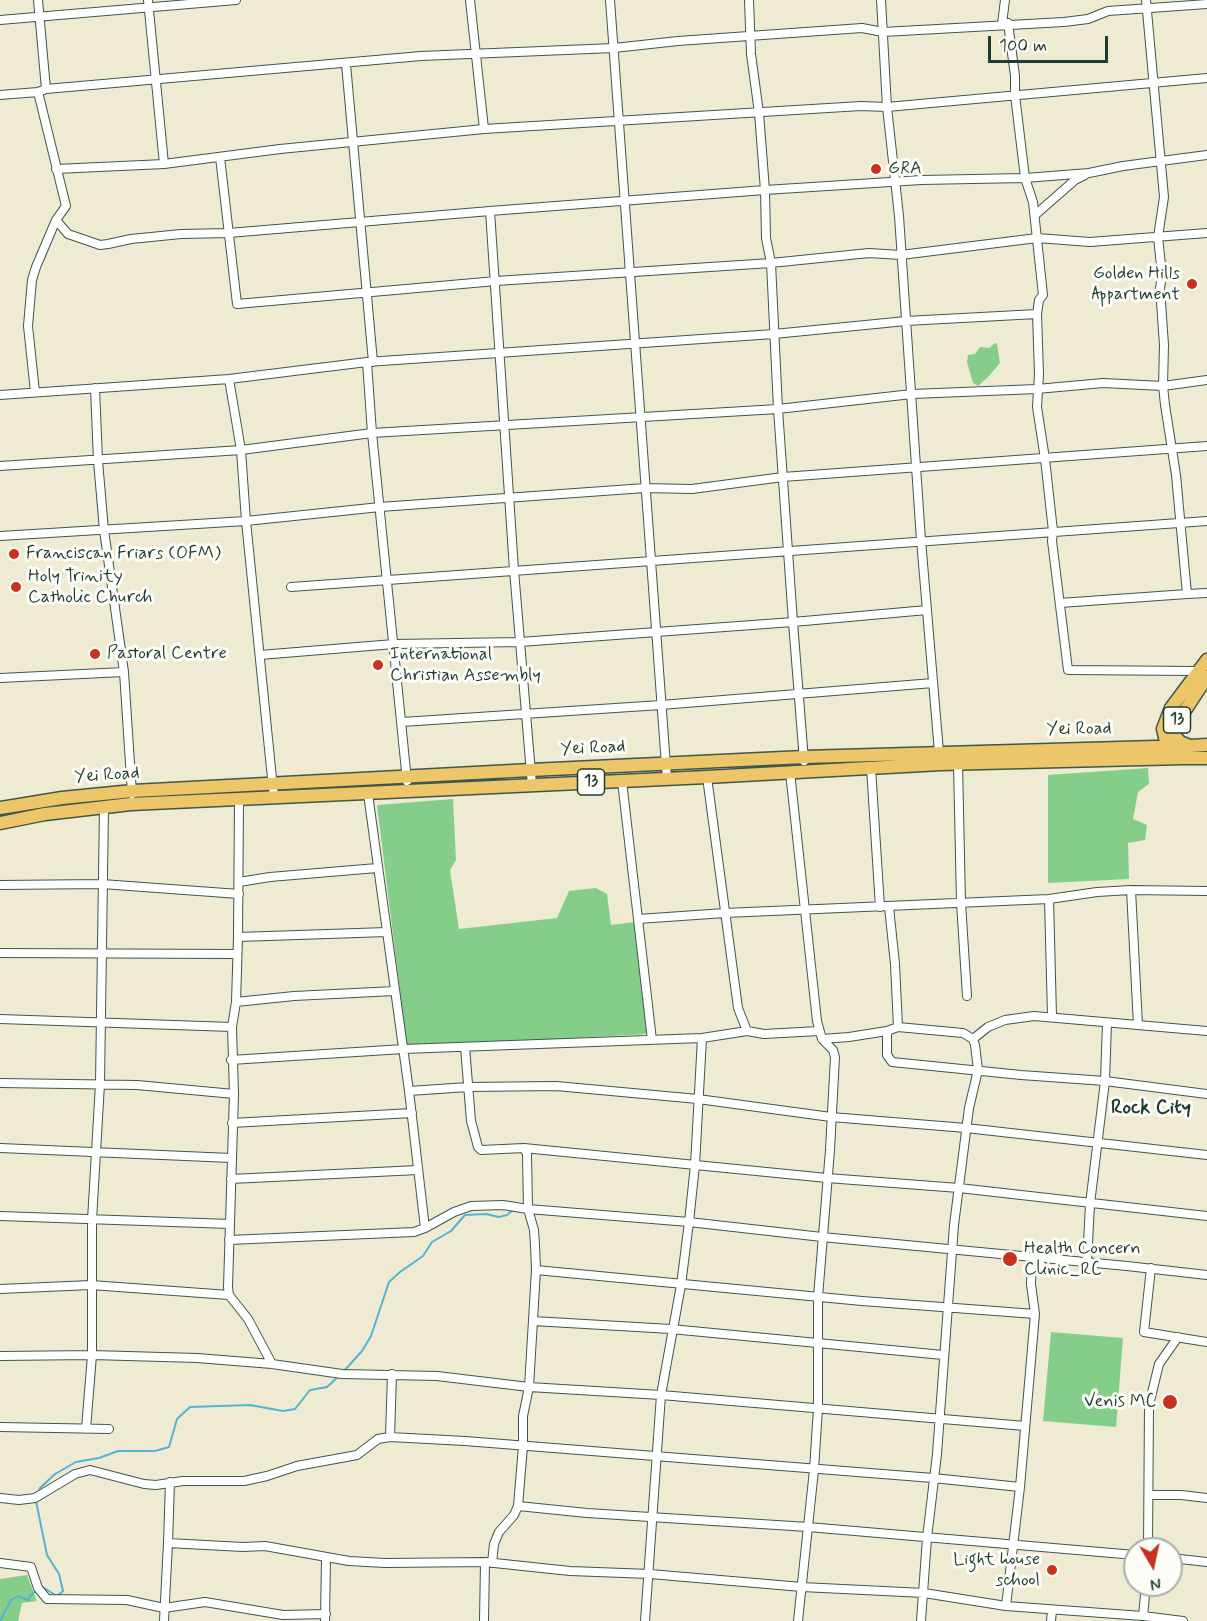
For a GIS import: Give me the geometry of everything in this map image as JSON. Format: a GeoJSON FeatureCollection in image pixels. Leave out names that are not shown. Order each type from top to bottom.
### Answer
{"type":"FeatureCollection","features":[{"type":"Feature","properties":{"kind":"main road"},"geometry":{"type":"LineString","coordinates":[[1183,758],[1167,746],[1163,729],[1168,713],[1207,660]]}},
{"type":"Feature","properties":{"kind":"main road","name":"13"},"geometry":{"type":"LineString","coordinates":[[1202,674],[1174,727],[1175,736],[1180,742],[1190,746],[1207,745]]}},
{"type":"Feature","properties":{"kind":"main road","name":"Yei Road"},"geometry":{"type":"LineString","coordinates":[[0,823],[45,814],[104,807],[239,800],[274,792],[407,777],[804,757],[1190,746]]}},
{"type":"Feature","properties":{"kind":"main road","name":"Yei Road"},"geometry":{"type":"LineString","coordinates":[[0,808],[62,798],[133,791],[368,794],[958,763],[1207,758]]}},
{"type":"Feature","properties":{"kind":"street"},"geometry":{"type":"LineString","coordinates":[[35,392],[28,326],[32,280],[56,220],[66,206],[56,169],[42,91],[38,0]]}},
{"type":"Feature","properties":{"kind":"street"},"geometry":{"type":"LineString","coordinates":[[0,21],[148,4],[236,0]]}},
{"type":"Feature","properties":{"kind":"street"},"geometry":{"type":"LineString","coordinates":[[470,0],[484,129]]}},
{"type":"Feature","properties":{"kind":"street"},"geometry":{"type":"LineString","coordinates":[[610,0],[667,779]]}},
{"type":"Feature","properties":{"kind":"street"},"geometry":{"type":"LineString","coordinates":[[748,0],[765,190],[766,238],[771,263],[778,408],[805,771]]}},
{"type":"Feature","properties":{"kind":"street"},"geometry":{"type":"LineString","coordinates":[[881,0],[887,107],[896,182],[921,540],[939,752]]}},
{"type":"Feature","properties":{"kind":"street"},"geometry":{"type":"LineString","coordinates":[[1005,0],[1005,24],[1015,76],[1015,95],[1025,178],[1035,215],[1043,295],[1039,300],[1037,314],[1038,416],[1045,459],[1053,531],[1052,541],[1068,669],[1202,674]]}},
{"type":"Feature","properties":{"kind":"street"},"geometry":{"type":"LineString","coordinates":[[148,4],[164,164]]}},
{"type":"Feature","properties":{"kind":"street"},"geometry":{"type":"LineString","coordinates":[[1147,4],[1164,197],[1158,237],[1162,275],[1160,288],[1164,345],[1163,386],[1176,475],[1187,594]]}},
{"type":"Feature","properties":{"kind":"street"},"geometry":{"type":"LineString","coordinates":[[0,95],[421,56],[614,48],[690,40],[862,28],[883,32],[1064,22],[1088,19],[1108,11],[1147,4],[1207,4]]}},
{"type":"Feature","properties":{"kind":"street"},"geometry":{"type":"LineString","coordinates":[[346,64],[367,293],[372,433],[409,791]]}},
{"type":"Feature","properties":{"kind":"street"},"geometry":{"type":"LineString","coordinates":[[56,169],[164,164],[484,129],[861,106],[887,107],[1207,78]]}},
{"type":"Feature","properties":{"kind":"street"},"geometry":{"type":"LineString","coordinates":[[56,220],[68,234],[100,245],[147,237],[228,233],[765,190],[1089,173],[1162,160],[1207,155]]}},
{"type":"Feature","properties":{"kind":"street"},"geometry":{"type":"LineString","coordinates":[[220,157],[237,304],[496,281],[771,263],[869,253],[901,255],[1037,238],[1090,242],[1207,233]]}},
{"type":"Feature","properties":{"kind":"street"},"geometry":{"type":"LineString","coordinates":[[1035,215],[1075,180],[1089,173]]}},
{"type":"Feature","properties":{"kind":"street"},"geometry":{"type":"LineString","coordinates":[[490,211],[514,570],[532,785]]}},
{"type":"Feature","properties":{"kind":"street"},"geometry":{"type":"LineString","coordinates":[[0,395],[229,379],[370,362],[774,334],[906,321],[1037,314]]}},
{"type":"Feature","properties":{"kind":"street"},"geometry":{"type":"LineString","coordinates":[[229,379],[241,450],[246,521],[274,792]]}},
{"type":"Feature","properties":{"kind":"street"},"geometry":{"type":"LineString","coordinates":[[0,466],[241,450],[372,433],[778,408],[912,394],[1037,389],[1103,383],[1163,386],[1207,380]]}},
{"type":"Feature","properties":{"kind":"street"},"geometry":{"type":"LineString","coordinates":[[95,388],[104,530],[124,672],[133,791],[131,804]]}},
{"type":"Feature","properties":{"kind":"street"},"geometry":{"type":"LineString","coordinates":[[0,536],[246,521],[380,507],[645,488],[692,489],[783,477],[1207,446]]}},
{"type":"Feature","properties":{"kind":"street"},"geometry":{"type":"LineString","coordinates":[[291,587],[1207,521]]}},
{"type":"Feature","properties":{"kind":"street"},"geometry":{"type":"LineString","coordinates":[[1060,603],[1207,594]]}},
{"type":"Feature","properties":{"kind":"street"},"geometry":{"type":"LineString","coordinates":[[260,655],[394,644],[520,642],[927,610]]}},
{"type":"Feature","properties":{"kind":"street"},"geometry":{"type":"LineString","coordinates":[[0,678],[124,672]]}},
{"type":"Feature","properties":{"kind":"street"},"geometry":{"type":"LineString","coordinates":[[402,722],[661,705],[933,683]]}},
{"type":"Feature","properties":{"kind":"street"},"geometry":{"type":"LineString","coordinates":[[958,763],[967,996]]}},
{"type":"Feature","properties":{"kind":"street"},"geometry":{"type":"LineString","coordinates":[[871,768],[880,907]]}},
{"type":"Feature","properties":{"kind":"street"},"geometry":{"type":"LineString","coordinates":[[790,772],[819,1031],[822,1039],[833,1050],[835,1057],[818,1297],[818,1408],[814,1470],[798,1621]]}},
{"type":"Feature","properties":{"kind":"street"},"geometry":{"type":"LineString","coordinates":[[707,777],[738,1008],[747,1031]]}},
{"type":"Feature","properties":{"kind":"street"},"geometry":{"type":"LineString","coordinates":[[622,781],[652,1040]]}},
{"type":"Feature","properties":{"kind":"street"},"geometry":{"type":"LineString","coordinates":[[368,794],[404,1049],[425,1228]]}},
{"type":"Feature","properties":{"kind":"street"},"geometry":{"type":"LineString","coordinates":[[239,800],[238,938],[231,1060],[234,1094],[227,1267],[229,1295],[248,1319],[272,1364]]}},
{"type":"Feature","properties":{"kind":"street"},"geometry":{"type":"LineString","coordinates":[[86,1429],[92,1355],[92,1220],[100,1084],[104,807]]}},
{"type":"Feature","properties":{"kind":"street"},"geometry":{"type":"LineString","coordinates":[[239,882],[270,877],[377,868]]}},
{"type":"Feature","properties":{"kind":"street"},"geometry":{"type":"LineString","coordinates":[[0,885],[102,884],[239,894]]}},
{"type":"Feature","properties":{"kind":"street"},"geometry":{"type":"LineString","coordinates":[[638,919],[724,913],[1049,899],[1131,890],[1207,891]]}},
{"type":"Feature","properties":{"kind":"street"},"geometry":{"type":"LineString","coordinates":[[1131,890],[1138,1025]]}},
{"type":"Feature","properties":{"kind":"street"},"geometry":{"type":"LineString","coordinates":[[1049,899],[1052,1016]]}},
{"type":"Feature","properties":{"kind":"street"},"geometry":{"type":"LineString","coordinates":[[889,907],[898,1027]]}},
{"type":"Feature","properties":{"kind":"street"},"geometry":{"type":"LineString","coordinates":[[238,938],[387,932]]}},
{"type":"Feature","properties":{"kind":"street"},"geometry":{"type":"LineString","coordinates":[[0,953],[237,954]]}},
{"type":"Feature","properties":{"kind":"street"},"geometry":{"type":"LineString","coordinates":[[236,1002],[294,996],[395,991]]}},
{"type":"Feature","properties":{"kind":"street"},"geometry":{"type":"LineString","coordinates":[[973,1039],[988,1027],[1005,1020],[1027,1016],[1052,1016],[1207,1031]]}},
{"type":"Feature","properties":{"kind":"street"},"geometry":{"type":"LineString","coordinates":[[0,1019],[232,1026]]}},
{"type":"Feature","properties":{"kind":"street"},"geometry":{"type":"LineString","coordinates":[[1087,1262],[1090,1204],[1105,1081],[1107,1023]]}},
{"type":"Feature","properties":{"kind":"street"},"geometry":{"type":"LineString","coordinates":[[822,1039],[887,1031],[898,1027],[963,1033],[973,1039],[978,1070],[966,1128],[952,1248],[921,1621]]}},
{"type":"Feature","properties":{"kind":"street"},"geometry":{"type":"LineString","coordinates":[[231,1060],[404,1049],[702,1038],[747,1031],[764,1034],[819,1031]]}},
{"type":"Feature","properties":{"kind":"street"},"geometry":{"type":"LineString","coordinates":[[887,1031],[887,1055],[892,1062],[910,1066],[1105,1081],[1207,1094]]}},
{"type":"Feature","properties":{"kind":"street"},"geometry":{"type":"LineString","coordinates":[[645,1621],[661,1395],[681,1285],[689,1222],[695,1165],[702,1038]]}},
{"type":"Feature","properties":{"kind":"street"},"geometry":{"type":"LineString","coordinates":[[465,1047],[471,1121],[478,1147],[481,1150],[524,1148],[827,1178],[959,1188],[1207,1216]]}},
{"type":"Feature","properties":{"kind":"street"},"geometry":{"type":"LineString","coordinates":[[0,1083],[100,1084],[234,1094]]}},
{"type":"Feature","properties":{"kind":"street"},"geometry":{"type":"LineString","coordinates":[[409,1091],[468,1087],[556,1086],[698,1099],[831,1117],[966,1128],[1207,1155]]}},
{"type":"Feature","properties":{"kind":"street"},"geometry":{"type":"LineString","coordinates":[[232,1123],[412,1113]]}},
{"type":"Feature","properties":{"kind":"street"},"geometry":{"type":"LineString","coordinates":[[0,1148],[231,1158]]}},
{"type":"Feature","properties":{"kind":"street"},"geometry":{"type":"LineString","coordinates":[[484,1621],[488,1562],[499,1532],[514,1515],[518,1506],[524,1416],[530,1387],[536,1270],[534,1230],[528,1209],[528,1166],[524,1148]]}},
{"type":"Feature","properties":{"kind":"street"},"geometry":{"type":"LineString","coordinates":[[231,1179],[418,1170]]}},
{"type":"Feature","properties":{"kind":"street"},"geometry":{"type":"LineString","coordinates":[[229,1240],[394,1234],[425,1228],[454,1212],[471,1206],[503,1205],[1207,1275]]}},
{"type":"Feature","properties":{"kind":"street"},"geometry":{"type":"LineString","coordinates":[[0,1216],[230,1224]]}},
{"type":"Feature","properties":{"kind":"street"},"geometry":{"type":"LineString","coordinates":[[1006,1606],[1020,1487],[1035,1314],[1030,1284],[1032,1257]]}},
{"type":"Feature","properties":{"kind":"street"},"geometry":{"type":"LineString","coordinates":[[1151,1268],[1144,1332],[1207,1339]]}},
{"type":"Feature","properties":{"kind":"street"},"geometry":{"type":"LineString","coordinates":[[536,1270],[681,1285],[1035,1314]]}},
{"type":"Feature","properties":{"kind":"street"},"geometry":{"type":"LineString","coordinates":[[0,1289],[91,1285],[229,1295]]}},
{"type":"Feature","properties":{"kind":"street"},"geometry":{"type":"LineString","coordinates":[[533,1321],[672,1329],[943,1355]]}},
{"type":"Feature","properties":{"kind":"street"},"geometry":{"type":"LineString","coordinates":[[1148,1537],[1149,1405],[1160,1364],[1178,1337]]}},
{"type":"Feature","properties":{"kind":"street"},"geometry":{"type":"LineString","coordinates":[[0,1356],[92,1355],[197,1358],[272,1364],[342,1374],[437,1376],[530,1387],[661,1395],[1025,1426]]}},
{"type":"Feature","properties":{"kind":"street"},"geometry":{"type":"LineString","coordinates":[[390,1437],[393,1374]]}},
{"type":"Feature","properties":{"kind":"street"},"geometry":{"type":"LineString","coordinates":[[0,1427],[109,1429]]}},
{"type":"Feature","properties":{"kind":"street"},"geometry":{"type":"LineString","coordinates":[[0,1498],[19,1500],[35,1498],[75,1474],[90,1470],[144,1484],[256,1479],[297,1466],[357,1455],[378,1439],[390,1437],[933,1478],[1020,1487]]}},
{"type":"Feature","properties":{"kind":"street"},"geometry":{"type":"LineString","coordinates":[[164,1621],[170,1482]]}},
{"type":"Feature","properties":{"kind":"street"},"geometry":{"type":"LineString","coordinates":[[1149,1495],[1207,1498]]}},
{"type":"Feature","properties":{"kind":"street"},"geometry":{"type":"LineString","coordinates":[[518,1506],[587,1513],[808,1527],[1123,1554]]}},
{"type":"Feature","properties":{"kind":"street"},"geometry":{"type":"LineString","coordinates":[[168,1543],[243,1548],[265,1546],[326,1557],[385,1563],[488,1562],[570,1571],[650,1574],[802,1587],[924,1593],[1006,1606],[1183,1621]]}},
{"type":"Feature","properties":{"kind":"street"},"geometry":{"type":"LineString","coordinates":[[0,1563],[31,1567],[38,1588],[47,1599],[127,1600],[164,1608],[205,1602],[284,1615],[325,1618],[326,1557]]}},
{"type":"Feature","properties":{"kind":"street"},"geometry":{"type":"LineString","coordinates":[[1183,1559],[1207,1562]]}},
{"type":"Feature","properties":{"kind":"street"},"geometry":{"type":"LineString","coordinates":[[1143,1616],[1145,1597]]}},
{"type":"Feature","properties":{"kind":"street"},"geometry":{"type":"LineString","coordinates":[[1051,1621],[1052,1610]]}},
{"type":"Feature","properties":{"kind":"green space"},"geometry":{"type":"Polygon","coordinates":[[[995,343],[1000,363],[978,386],[973,383],[967,362],[968,355],[975,354],[980,347],[989,348],[995,343]]]}},
{"type":"Feature","properties":{"kind":"green space"},"geometry":{"type":"Polygon","coordinates":[[[1148,768],[1149,784],[1138,792],[1133,819],[1147,825],[1145,840],[1128,843],[1129,879],[1048,883],[1048,775],[1148,768]]]}},
{"type":"Feature","properties":{"kind":"green space"},"geometry":{"type":"Polygon","coordinates":[[[453,799],[456,860],[450,870],[459,929],[557,918],[569,891],[596,888],[607,894],[611,925],[634,922],[648,1034],[407,1047],[377,805],[453,799]]]}},
{"type":"Feature","properties":{"kind":"green space"},"geometry":{"type":"Polygon","coordinates":[[[1051,1332],[1123,1338],[1116,1427],[1043,1421],[1051,1332]]]}},
{"type":"Feature","properties":{"kind":"green space"},"geometry":{"type":"Polygon","coordinates":[[[27,1575],[37,1601],[22,1603],[18,1621],[0,1621],[0,1579],[27,1575]]]}},
{"type":"Feature","properties":{"kind":"waterway"},"geometry":{"type":"LineString","coordinates":[[344,1371],[362,1351],[371,1336],[389,1282],[423,1256],[432,1242],[451,1231],[465,1215],[486,1214],[499,1217],[513,1210]]}},
{"type":"Feature","properties":{"kind":"waterway"},"geometry":{"type":"LineString","coordinates":[[38,1493],[40,1488],[55,1474],[76,1462],[99,1458],[118,1451],[155,1451],[169,1447],[177,1419],[190,1407],[250,1405],[283,1411],[295,1409],[310,1390],[327,1387],[340,1375]]}},
{"type":"Feature","properties":{"kind":"waterway"},"geometry":{"type":"LineString","coordinates":[[0,1621],[11,1600],[18,1596],[29,1600],[30,1596],[41,1586],[57,1596],[63,1591],[59,1574],[47,1555],[36,1501]]}},
{"type":"Feature","properties":{"kind":"place","name":"GRA"},"geometry":{"type":"Point","coordinates":[876,169]}},
{"type":"Feature","properties":{"kind":"place","name":"Golden Hills Appartment"},"geometry":{"type":"Point","coordinates":[1192,284]}},
{"type":"Feature","properties":{"kind":"place","name":"Franciscan Friars (OFM)"},"geometry":{"type":"Point","coordinates":[14,554]}},
{"type":"Feature","properties":{"kind":"place","name":"Holy Trinity Catholic Church"},"geometry":{"type":"Point","coordinates":[16,587]}},
{"type":"Feature","properties":{"kind":"place","name":"Pastoral Centre"},"geometry":{"type":"Point","coordinates":[95,654]}},
{"type":"Feature","properties":{"kind":"place","name":"International Christian Assembly"},"geometry":{"type":"Point","coordinates":[378,665]}},
{"type":"Feature","properties":{"kind":"place","name":"Health Concern Clinic_RC"},"geometry":{"type":"Point","coordinates":[1010,1259]}},
{"type":"Feature","properties":{"kind":"place","name":"Venis MC"},"geometry":{"type":"Point","coordinates":[1170,1402]}},
{"type":"Feature","properties":{"kind":"place","name":"Light house school"},"geometry":{"type":"Point","coordinates":[1052,1570]}},
{"type":"Feature","properties":{"kind":"district","name":"Rock City"},"geometry":{"type":"Point","coordinates":[1151,1109]}}]}
